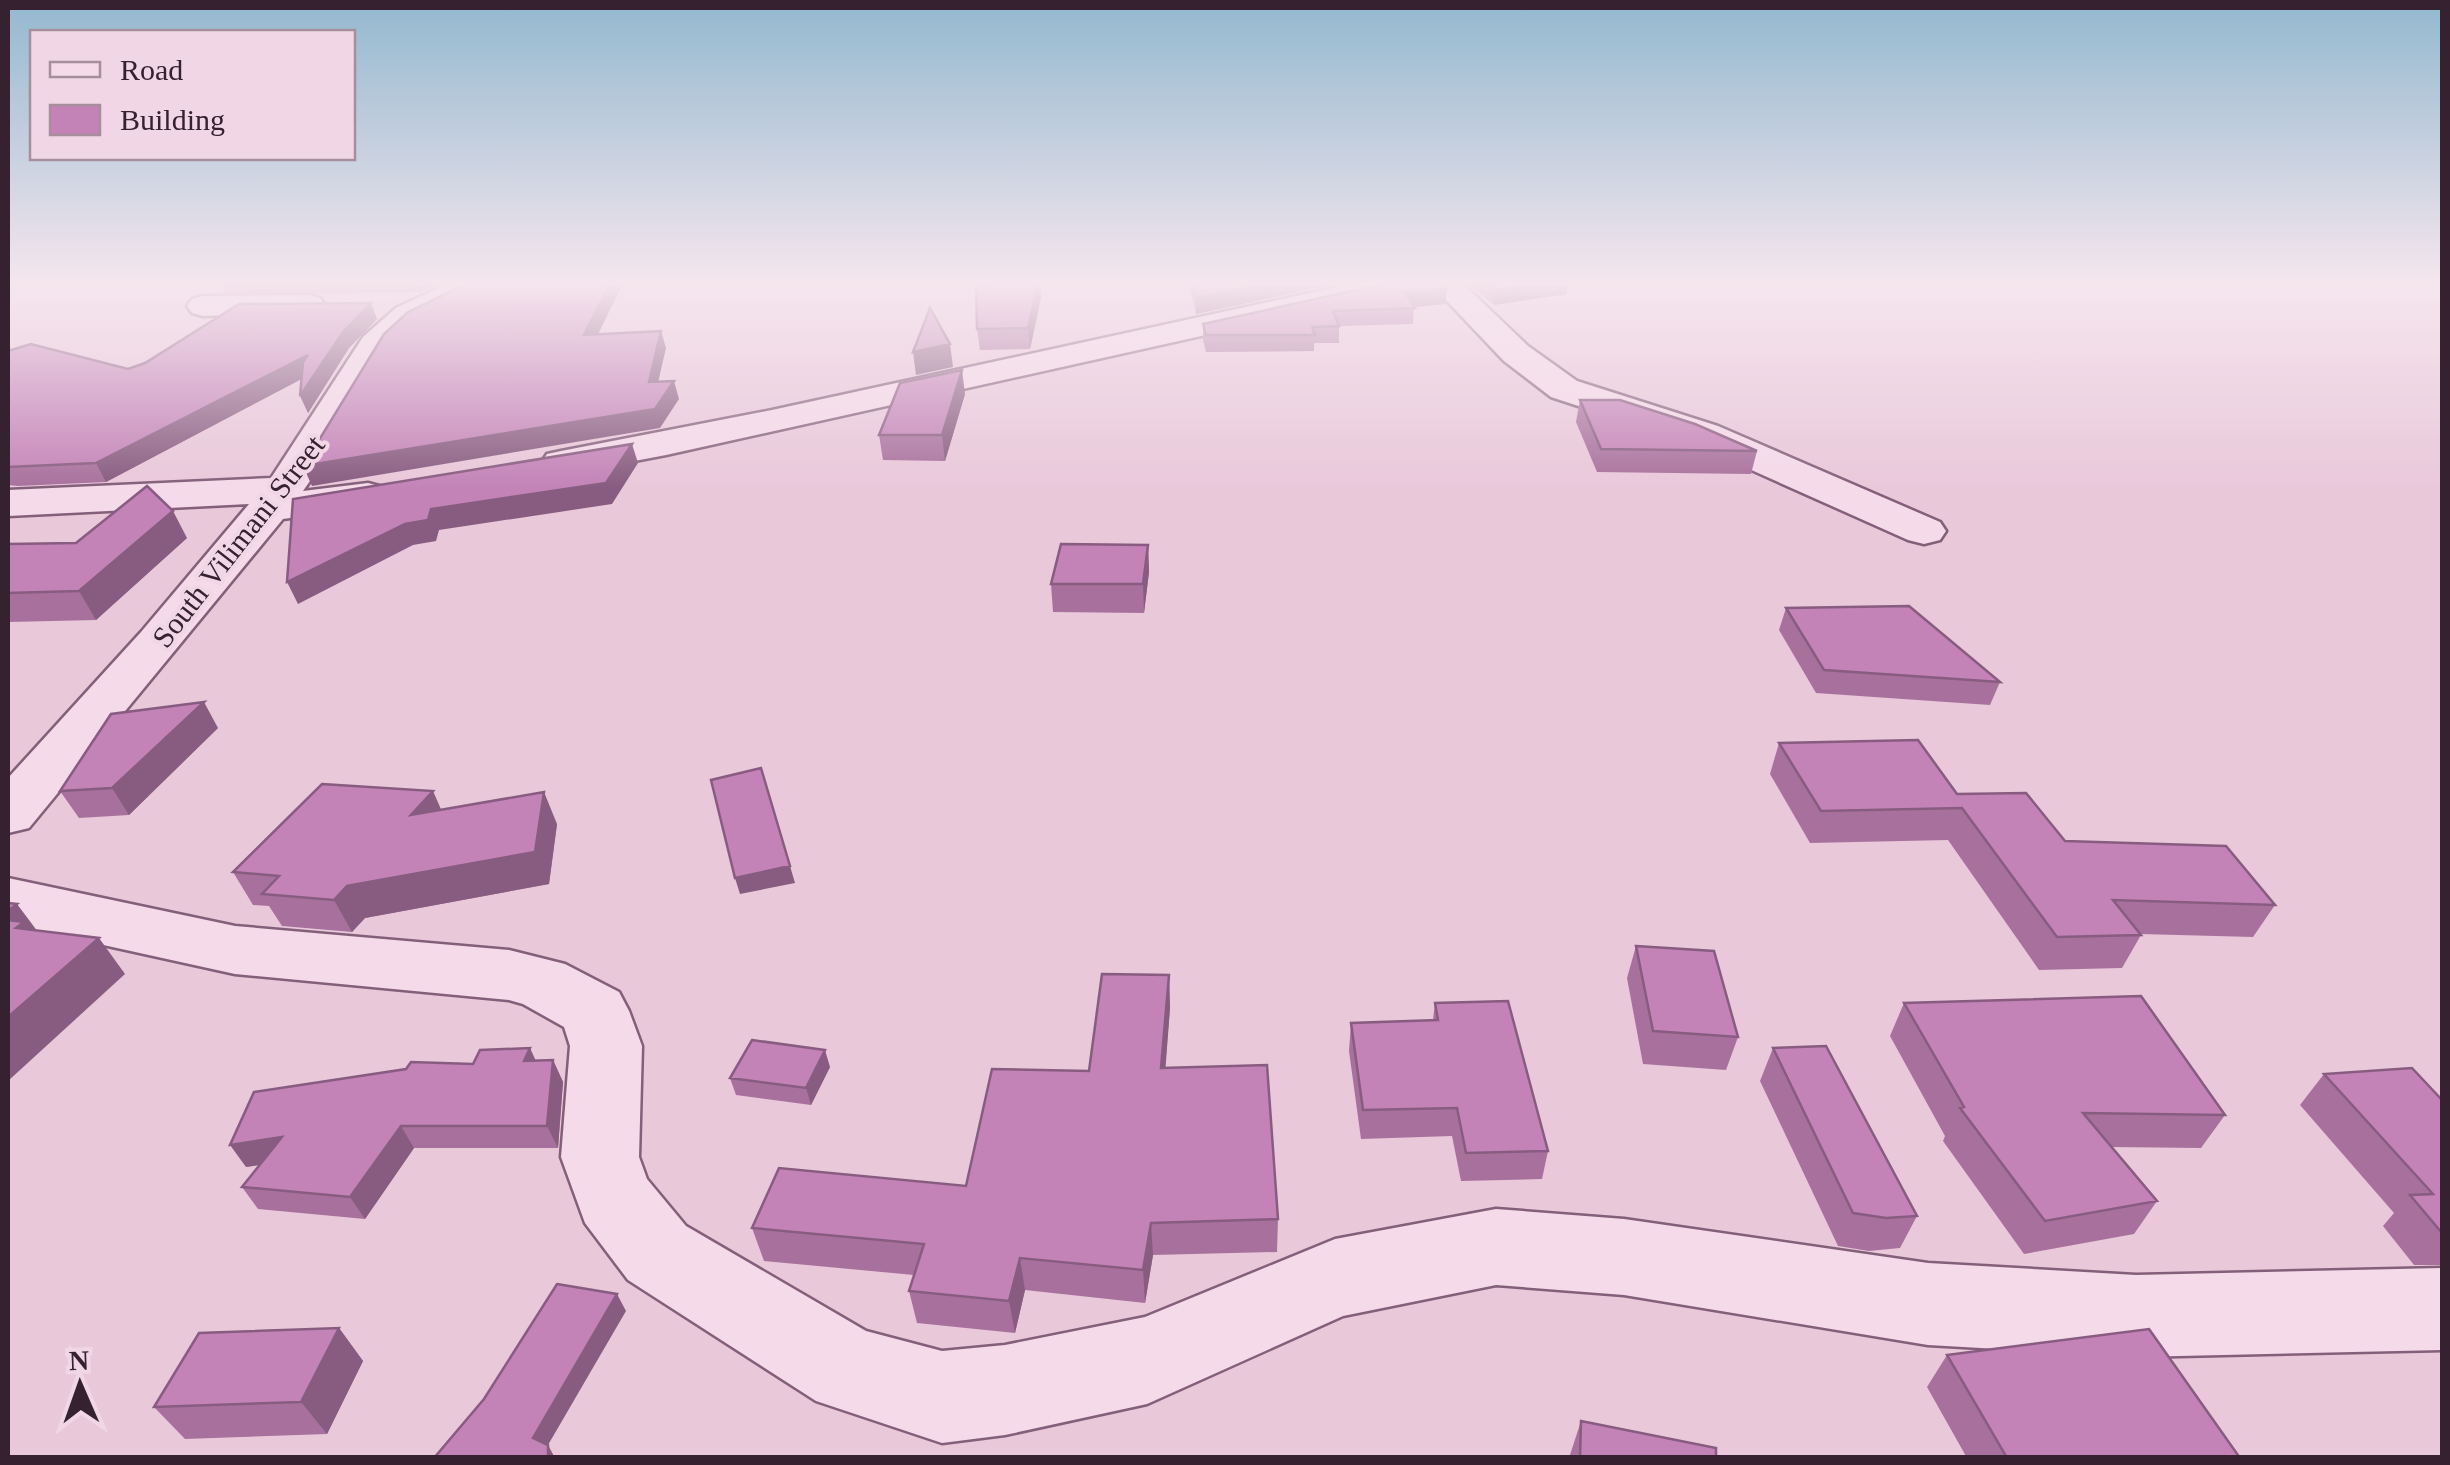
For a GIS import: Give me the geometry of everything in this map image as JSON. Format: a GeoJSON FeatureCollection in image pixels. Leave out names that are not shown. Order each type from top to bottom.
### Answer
{"type":"FeatureCollection","features":[{"type":"Feature","properties":{"kind":"street","name":"South Vilimani Street"},"geometry":{"type":"LineString","coordinates":[[8,814],[145,660],[275,499],[323,434],[371,351]]}},
{"type":"Feature","properties":{"kind":"street"},"geometry":{"type":"LineString","coordinates":[[524,470],[846,408],[1080,351]]}},
{"type":"Feature","properties":{"kind":"street"},"geometry":{"type":"LineString","coordinates":[[1516,351],[1544,378],[1566,391],[1590,401],[1670,420],[1924,531]]}},
{"type":"Feature","properties":{"kind":"street"},"geometry":{"type":"LineString","coordinates":[[8,503],[275,499],[397,491]]}},
{"type":"Feature","properties":{"kind":"street"},"geometry":{"type":"LineString","coordinates":[[8,902],[235,950],[509,974],[570,995],[594,1011],[606,1046],[600,1157],[613,1198],[657,1253],[848,1370],[942,1396],[1005,1390],[1147,1360],[1335,1278],[1496,1247],[1676,1264],[1928,1304],[2136,1316],[2442,1309]]}},
{"type":"Feature","properties":{"kind":"building"},"geometry":{"type":"Polygon","coordinates":[[[8,351],[60,351],[128,369],[164,351],[330,351],[300,396],[303,362],[308,355],[96,463],[8,467],[8,351]]]}},
{"type":"Feature","properties":{"kind":"building"},"geometry":{"type":"Polygon","coordinates":[[[373,351],[656,351],[649,382],[674,381],[655,409],[303,466],[373,351]]]}},
{"type":"Feature","properties":{"kind":"building"},"geometry":{"type":"Polygon","coordinates":[[[962,370],[942,435],[879,435],[900,383],[962,370]]]}},
{"type":"Feature","properties":{"kind":"building"},"geometry":{"type":"Polygon","coordinates":[[[1580,400],[1620,400],[1695,424],[1757,451],[1601,449],[1580,400]]]}},
{"type":"Feature","properties":{"kind":"building"},"geometry":{"type":"Polygon","coordinates":[[[632,444],[606,483],[431,509],[428,520],[405,524],[287,582],[293,499],[632,444]]]}},
{"type":"Feature","properties":{"kind":"building"},"geometry":{"type":"Polygon","coordinates":[[[147,486],[173,511],[79,591],[8,593],[8,544],[76,543],[147,486]]]}},
{"type":"Feature","properties":{"kind":"building"},"geometry":{"type":"Polygon","coordinates":[[[1061,544],[1148,545],[1143,584],[1051,584],[1061,544]]]}},
{"type":"Feature","properties":{"kind":"building"},"geometry":{"type":"Polygon","coordinates":[[[1909,606],[2000,682],[1824,670],[1786,608],[1909,606]]]}},
{"type":"Feature","properties":{"kind":"building"},"geometry":{"type":"Polygon","coordinates":[[[204,702],[112,788],[60,791],[111,714],[204,702]]]}},
{"type":"Feature","properties":{"kind":"building"},"geometry":{"type":"Polygon","coordinates":[[[1918,740],[1957,794],[2026,793],[2065,841],[2226,846],[2275,905],[2113,900],[2141,935],[2057,937],[1962,808],[1821,811],[1779,743],[1918,740]]]}},
{"type":"Feature","properties":{"kind":"building"},"geometry":{"type":"Polygon","coordinates":[[[761,768],[790,866],[735,878],[711,780],[761,768]]]}},
{"type":"Feature","properties":{"kind":"building"},"geometry":{"type":"Polygon","coordinates":[[[322,784],[433,791],[411,815],[544,792],[535,852],[347,886],[334,900],[262,894],[279,876],[233,872],[322,784]]]}},
{"type":"Feature","properties":{"kind":"building"},"geometry":{"type":"Polygon","coordinates":[[[8,920],[24,922],[16,928],[99,938],[8,1017],[8,920]]]}},
{"type":"Feature","properties":{"kind":"building"},"geometry":{"type":"Polygon","coordinates":[[[1636,946],[1714,951],[1738,1037],[1653,1031],[1636,946]]]}},
{"type":"Feature","properties":{"kind":"building"},"geometry":{"type":"Polygon","coordinates":[[[1102,974],[1169,975],[1161,1068],[1267,1065],[1278,1219],[1151,1223],[1143,1270],[1020,1258],[1009,1301],[909,1291],[924,1244],[752,1228],[779,1168],[966,1186],[992,1069],[1089,1071],[1102,974]]]}},
{"type":"Feature","properties":{"kind":"building"},"geometry":{"type":"Polygon","coordinates":[[[2141,996],[2225,1115],[2083,1113],[2157,1201],[2045,1221],[1960,1108],[1964,1107],[1904,1003],[2141,996]]]}},
{"type":"Feature","properties":{"kind":"building"},"geometry":{"type":"Polygon","coordinates":[[[1508,1001],[1548,1151],[1466,1153],[1457,1108],[1363,1110],[1351,1023],[1438,1020],[1435,1003],[1508,1001]]]}},
{"type":"Feature","properties":{"kind":"building"},"geometry":{"type":"Polygon","coordinates":[[[752,1040],[825,1050],[806,1088],[730,1078],[752,1040]]]}},
{"type":"Feature","properties":{"kind":"building"},"geometry":{"type":"Polygon","coordinates":[[[1826,1046],[1917,1216],[1886,1218],[1853,1213],[1773,1048],[1826,1046]]]}},
{"type":"Feature","properties":{"kind":"building"},"geometry":{"type":"Polygon","coordinates":[[[530,1048],[524,1061],[553,1060],[547,1126],[401,1126],[350,1197],[242,1187],[282,1137],[230,1145],[254,1092],[406,1069],[411,1062],[473,1064],[480,1050],[530,1048]]]}},
{"type":"Feature","properties":{"kind":"building"},"geometry":{"type":"Polygon","coordinates":[[[2412,1068],[2442,1100],[2442,1233],[2410,1195],[2433,1194],[2324,1074],[2412,1068]]]}},
{"type":"Feature","properties":{"kind":"building"},"geometry":{"type":"Polygon","coordinates":[[[557,1284],[617,1294],[533,1438],[548,1445],[548,1458],[434,1458],[484,1399],[557,1284]]]}},
{"type":"Feature","properties":{"kind":"building"},"geometry":{"type":"Polygon","coordinates":[[[339,1328],[301,1402],[154,1407],[199,1333],[339,1328]]]}},
{"type":"Feature","properties":{"kind":"building"},"geometry":{"type":"Polygon","coordinates":[[[2149,1329],[2240,1458],[2007,1458],[1947,1355],[2149,1329]]]}},
{"type":"Feature","properties":{"kind":"building"},"geometry":{"type":"Polygon","coordinates":[[[1581,1421],[1716,1448],[1716,1458],[1580,1458],[1581,1421]]]}}]}
